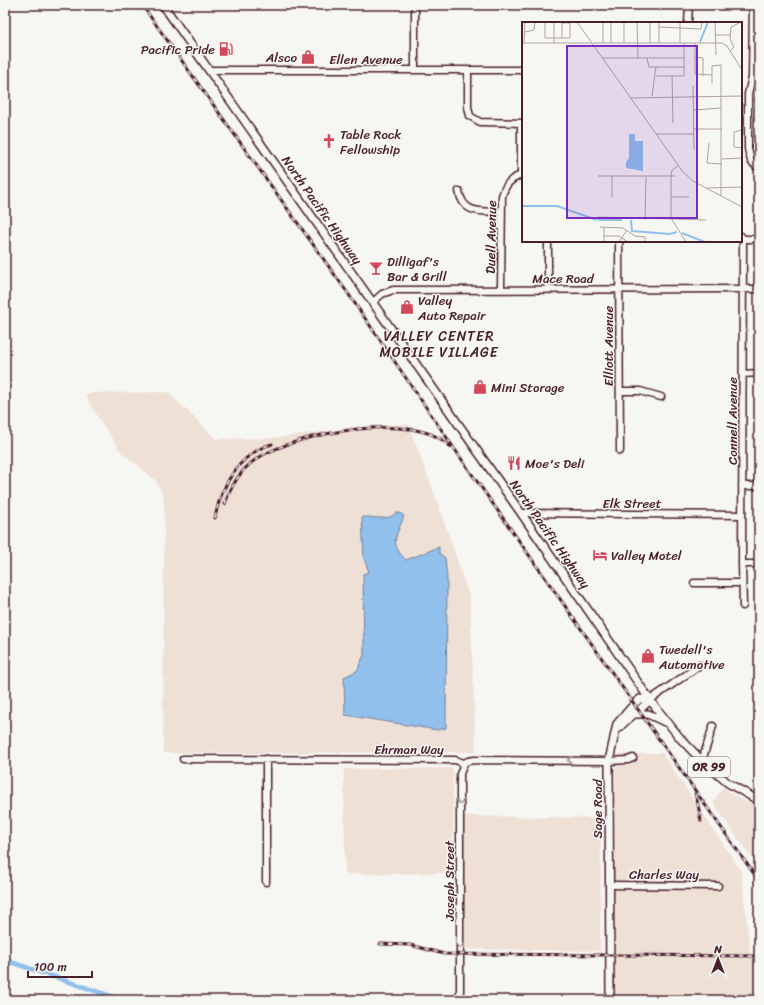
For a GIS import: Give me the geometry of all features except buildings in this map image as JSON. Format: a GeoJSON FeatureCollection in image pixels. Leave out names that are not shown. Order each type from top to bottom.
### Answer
{"type":"FeatureCollection","features":[{"type":"Feature","properties":{"kind":"main road","name":"North Pacific Highway"},"geometry":{"type":"LineString","coordinates":[[163,5],[521,513],[650,700],[668,724],[702,761],[728,783],[759,801]]}},
{"type":"Feature","properties":{"kind":"main road","name":"Sage Road"},"geometry":{"type":"LineString","coordinates":[[610,1000],[609,761],[617,724],[635,703],[640,700],[650,700]]}},
{"type":"Feature","properties":{"kind":"main road"},"geometry":{"type":"LineString","coordinates":[[614,735],[624,722],[650,700]]}},
{"type":"Feature","properties":{"kind":"main road"},"geometry":{"type":"LineString","coordinates":[[633,714],[648,714],[668,724]]}},
{"type":"Feature","properties":{"kind":"street"},"geometry":{"type":"LineString","coordinates":[[415,5],[415,70]]}},
{"type":"Feature","properties":{"kind":"street"},"geometry":{"type":"LineString","coordinates":[[688,22],[689,5]]}},
{"type":"Feature","properties":{"kind":"street"},"geometry":{"type":"LineString","coordinates":[[753,5],[756,62],[748,94],[748,150],[749,156],[757,168]]}},
{"type":"Feature","properties":{"kind":"street","name":"Ellen Avenue"},"geometry":{"type":"LineString","coordinates":[[209,70],[522,70]]}},
{"type":"Feature","properties":{"kind":"street"},"geometry":{"type":"LineString","coordinates":[[468,70],[468,107],[470,116],[474,120],[480,122],[522,123]]}},
{"type":"Feature","properties":{"kind":"street","name":"Duell Avenue"},"geometry":{"type":"LineString","coordinates":[[501,289],[502,196],[505,186],[515,178],[522,175],[522,123]]}},
{"type":"Feature","properties":{"kind":"street"},"geometry":{"type":"LineString","coordinates":[[459,191],[462,203],[471,210],[501,212]]}},
{"type":"Feature","properties":{"kind":"street"},"geometry":{"type":"LineString","coordinates":[[742,238],[759,239]]}},
{"type":"Feature","properties":{"kind":"street","name":"Connell Avenue"},"geometry":{"type":"LineString","coordinates":[[742,238],[744,289],[742,486],[743,606]]}},
{"type":"Feature","properties":{"kind":"street"},"geometry":{"type":"LineString","coordinates":[[548,242],[548,289]]}},
{"type":"Feature","properties":{"kind":"street","name":"Elliott Avenue"},"geometry":{"type":"LineString","coordinates":[[619,242],[620,452]]}},
{"type":"Feature","properties":{"kind":"street","name":"Mace Road"},"geometry":{"type":"LineString","coordinates":[[372,303],[382,294],[394,290],[759,289]]}},
{"type":"Feature","properties":{"kind":"street"},"geometry":{"type":"LineString","coordinates":[[743,374],[759,373]]}},
{"type":"Feature","properties":{"kind":"street"},"geometry":{"type":"LineString","coordinates":[[620,391],[640,391],[661,398]]}},
{"type":"Feature","properties":{"kind":"street"},"geometry":{"type":"LineString","coordinates":[[742,486],[759,486]]}},
{"type":"Feature","properties":{"kind":"street","name":"Elk Street"},"geometry":{"type":"LineString","coordinates":[[521,513],[742,514]]}},
{"type":"Feature","properties":{"kind":"street"},"geometry":{"type":"LineString","coordinates":[[742,564],[759,564]]}},
{"type":"Feature","properties":{"kind":"street"},"geometry":{"type":"LineString","coordinates":[[694,583],[742,583]]}},
{"type":"Feature","properties":{"kind":"street","name":"Sage Road"},"geometry":{"type":"LineString","coordinates":[[650,700],[700,665]]}},
{"type":"Feature","properties":{"kind":"street"},"geometry":{"type":"LineString","coordinates":[[702,761],[713,726]]}},
{"type":"Feature","properties":{"kind":"street","name":"Ehrman Way"},"geometry":{"type":"LineString","coordinates":[[183,759],[455,760],[464,763],[474,760],[609,761],[628,760],[633,758]]}},
{"type":"Feature","properties":{"kind":"street"},"geometry":{"type":"LineString","coordinates":[[266,759],[266,882]]}},
{"type":"Feature","properties":{"kind":"street","name":"Joseph Street"},"geometry":{"type":"LineString","coordinates":[[460,1000],[460,774],[464,763]]}},
{"type":"Feature","properties":{"kind":"street","name":"Charles Way"},"geometry":{"type":"LineString","coordinates":[[610,885],[718,886]]}},
{"type":"Feature","properties":{"kind":"shaded area"},"geometry":{"type":"Polygon","coordinates":[[[168,392],[216,439],[274,438],[369,426],[408,424],[439,506],[470,599],[476,752],[163,753],[163,495],[156,481],[122,453],[85,395],[89,393],[168,392]]]}},
{"type":"Feature","properties":{"kind":"shaded area"},"geometry":{"type":"Polygon","coordinates":[[[662,753],[741,871],[751,958],[759,959],[759,1000],[614,1000],[615,754],[662,753]]]}},
{"type":"Feature","properties":{"kind":"shaded area"},"geometry":{"type":"Polygon","coordinates":[[[453,768],[453,873],[345,874],[344,769],[453,768]]]}},
{"type":"Feature","properties":{"kind":"shaded area"},"geometry":{"type":"Polygon","coordinates":[[[723,787],[735,796],[759,808],[759,868],[713,803],[723,787]]]}},
{"type":"Feature","properties":{"kind":"shaded area"},"geometry":{"type":"Polygon","coordinates":[[[464,816],[601,818],[600,951],[463,949],[464,816]]]}},
{"type":"Feature","properties":{"kind":"water"},"geometry":{"type":"Polygon","coordinates":[[[396,513],[400,513],[404,516],[397,534],[396,543],[400,554],[406,560],[439,547],[439,553],[445,558],[447,579],[446,728],[437,730],[345,715],[344,677],[357,671],[364,655],[363,574],[369,572],[364,559],[362,517],[384,518],[392,516],[396,513]]]}},
{"type":"Feature","properties":{"kind":"waterway"},"geometry":{"type":"LineString","coordinates":[[5,960],[122,1000]]}},
{"type":"Feature","properties":{"kind":"railway"},"geometry":{"type":"LineString","coordinates":[[142,5],[347,292],[469,470],[759,881]]}},
{"type":"Feature","properties":{"kind":"railway"},"geometry":{"type":"LineString","coordinates":[[225,504],[230,491],[238,478],[252,462],[275,449],[326,434],[356,429],[385,427],[412,429],[434,436],[450,447]]}},
{"type":"Feature","properties":{"kind":"railway"},"geometry":{"type":"LineString","coordinates":[[215,518],[222,494],[233,472],[250,455],[272,444]]}},
{"type":"Feature","properties":{"kind":"railway"},"geometry":{"type":"LineString","coordinates":[[695,794],[701,821]]}},
{"type":"Feature","properties":{"kind":"railway"},"geometry":{"type":"LineString","coordinates":[[380,944],[410,945],[444,954],[759,956]]}},
{"type":"Feature","properties":{"kind":"place","name":"Pacific Pride"},"geometry":{"type":"Point","coordinates":[226,49]}},
{"type":"Feature","properties":{"kind":"place","name":"Alsco"},"geometry":{"type":"Point","coordinates":[308,57]}},
{"type":"Feature","properties":{"kind":"place","name":"Table Rock Fellowship"},"geometry":{"type":"Point","coordinates":[329,141]}},
{"type":"Feature","properties":{"kind":"place","name":"Dilligaf's Bar & Grill"},"geometry":{"type":"Point","coordinates":[376,268]}},
{"type":"Feature","properties":{"kind":"place","name":"Valley Auto Repair"},"geometry":{"type":"Point","coordinates":[407,307]}},
{"type":"Feature","properties":{"kind":"place","name":"Mini Storage"},"geometry":{"type":"Point","coordinates":[480,387]}},
{"type":"Feature","properties":{"kind":"place","name":"Moe's Deli"},"geometry":{"type":"Point","coordinates":[514,463]}},
{"type":"Feature","properties":{"kind":"place","name":"Valley Motel"},"geometry":{"type":"Point","coordinates":[600,555]}},
{"type":"Feature","properties":{"kind":"place","name":"Twedell's Automotive"},"geometry":{"type":"Point","coordinates":[648,656]}},
{"type":"Feature","properties":{"kind":"district","name":"VALLEY CENTER MOBILE VILLAGE"},"geometry":{"type":"Point","coordinates":[439,344]}}]}
